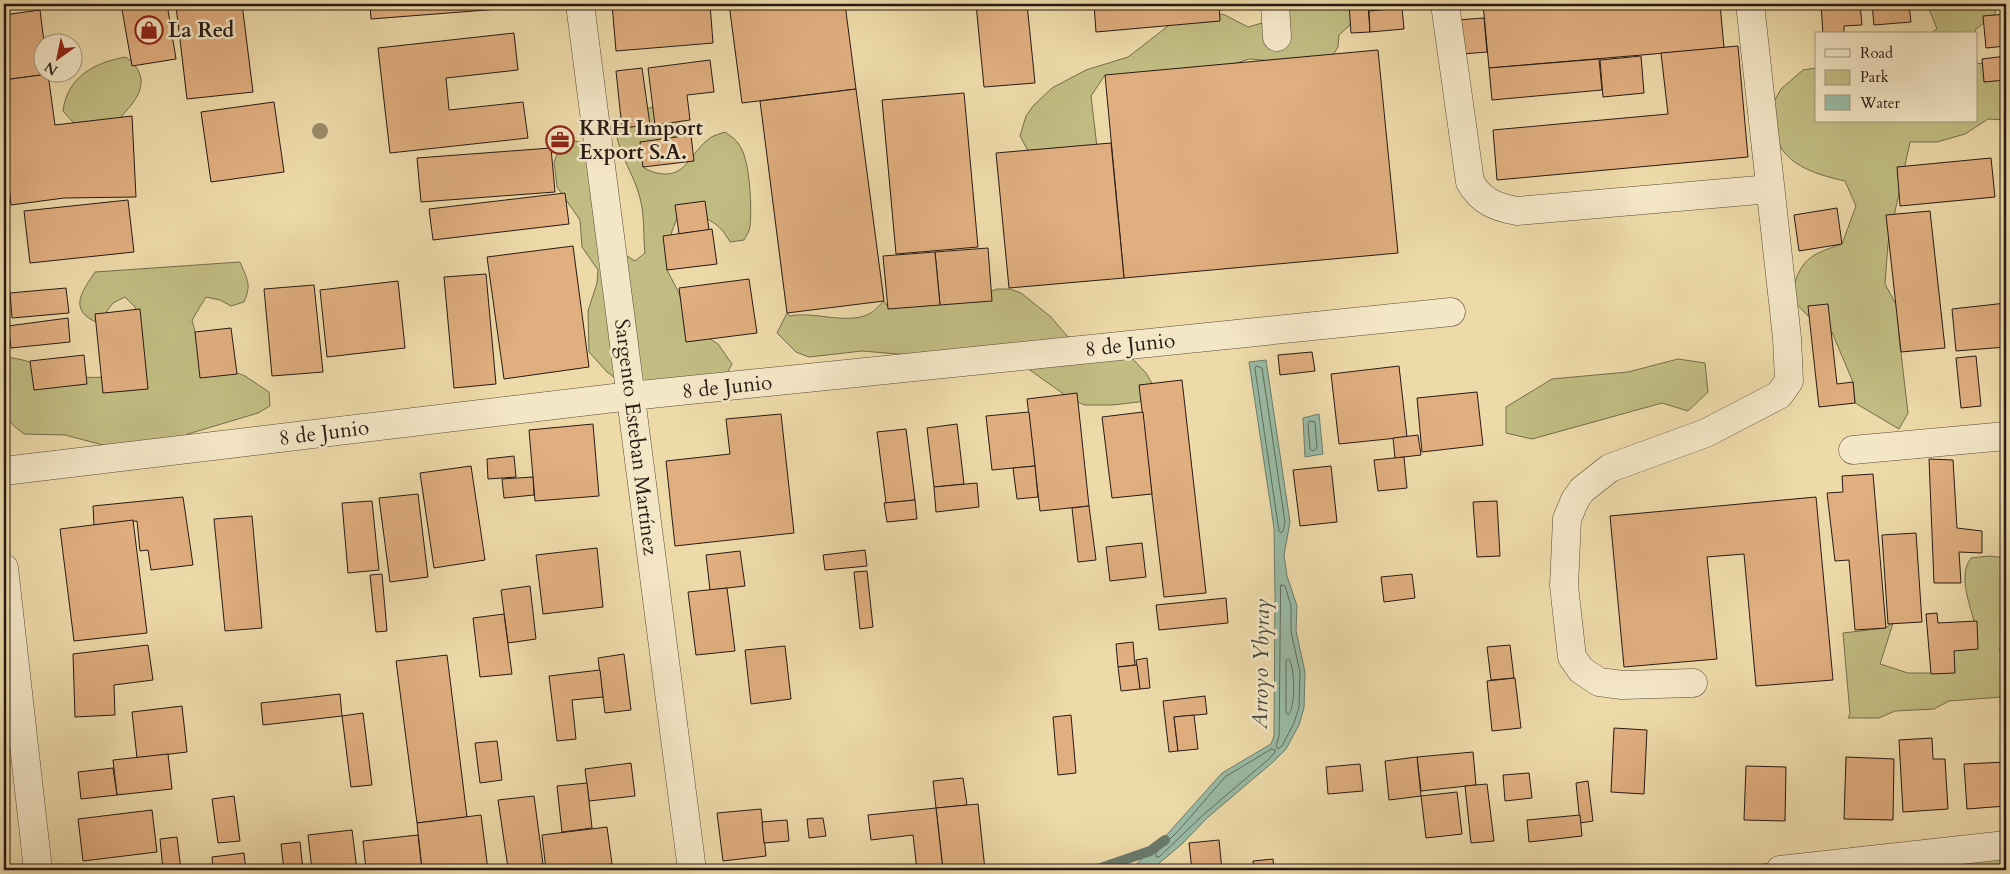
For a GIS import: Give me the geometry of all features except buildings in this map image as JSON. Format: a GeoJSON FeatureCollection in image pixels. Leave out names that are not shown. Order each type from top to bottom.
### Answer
{"type":"FeatureCollection","features":[{"type":"Feature","properties":{"kind":"street","name":"Sargento Esteban Martínez"},"geometry":{"type":"LineString","coordinates":[[580,4],[692,870]]}},
{"type":"Feature","properties":{"kind":"street"},"geometry":{"type":"LineString","coordinates":[[1275,4],[1277,37]]}},
{"type":"Feature","properties":{"kind":"street"},"geometry":{"type":"LineString","coordinates":[[1445,4],[1470,182],[1475,191],[1485,200],[1498,207],[1517,211],[1770,189]]}},
{"type":"Feature","properties":{"kind":"street"},"geometry":{"type":"LineString","coordinates":[[1694,683],[1622,686],[1599,682],[1581,670],[1572,657],[1564,586],[1567,519],[1575,500],[1582,490],[1610,468],[1706,433],[1780,395],[1789,381],[1788,338],[1750,4]]}},
{"type":"Feature","properties":{"kind":"street","name":"8 de Junio"},"geometry":{"type":"LineString","coordinates":[[4,471],[632,396],[1451,312]]}},
{"type":"Feature","properties":{"kind":"street"},"geometry":{"type":"LineString","coordinates":[[1853,450],[2006,436]]}},
{"type":"Feature","properties":{"kind":"street"},"geometry":{"type":"LineString","coordinates":[[4,568],[38,870]]}},
{"type":"Feature","properties":{"kind":"street"},"geometry":{"type":"LineString","coordinates":[[1780,870],[2006,845]]}},
{"type":"Feature","properties":{"kind":"green space"},"geometry":{"type":"Polygon","coordinates":[[[1279,4],[1356,4],[1356,15],[1349,26],[1339,35],[1338,47],[1331,58],[1320,65],[1249,59],[1222,68],[1117,80],[1105,75],[1091,96],[1097,147],[1063,173],[1027,149],[1020,136],[1026,116],[1033,106],[1052,88],[1086,70],[1128,57],[1172,23],[1211,12],[1225,15],[1248,27],[1286,16],[1279,4]]]}},
{"type":"Feature","properties":{"kind":"green space"},"geometry":{"type":"Polygon","coordinates":[[[1927,4],[1996,4],[1995,14],[1975,30],[1976,32],[1932,32],[1937,29],[1927,4]]]}},
{"type":"Feature","properties":{"kind":"green space"},"geometry":{"type":"Polygon","coordinates":[[[126,57],[138,70],[141,83],[137,96],[116,122],[81,131],[63,111],[70,89],[75,82],[82,82],[82,75],[93,67],[126,57]]]}},
{"type":"Feature","properties":{"kind":"green space"},"geometry":{"type":"Polygon","coordinates":[[[1978,63],[2006,66],[2006,120],[1988,119],[1965,134],[1937,142],[1910,142],[1888,244],[1885,284],[1899,310],[1899,336],[1908,413],[1899,429],[1855,403],[1853,382],[1831,330],[1808,316],[1790,297],[1798,275],[1807,261],[1820,252],[1842,244],[1856,206],[1845,181],[1805,168],[1788,156],[1781,148],[1771,125],[1768,112],[1781,89],[1803,70],[1815,68],[1815,122],[1978,122],[1978,63]]]}},
{"type":"Feature","properties":{"kind":"green space"},"geometry":{"type":"Polygon","coordinates":[[[653,107],[665,110],[685,127],[676,136],[650,143],[644,154],[643,167],[650,171],[667,174],[681,169],[710,138],[725,132],[739,145],[744,155],[750,186],[751,218],[749,230],[744,240],[730,242],[717,226],[707,219],[688,211],[677,218],[672,231],[667,256],[667,270],[679,293],[687,319],[695,329],[718,344],[732,364],[726,375],[716,384],[618,380],[607,372],[589,352],[588,311],[597,283],[598,270],[582,247],[580,220],[557,187],[554,162],[559,149],[570,140],[584,143],[605,156],[624,254],[635,261],[645,253],[643,212],[637,189],[618,143],[616,124],[638,111],[653,107]]]}},
{"type":"Feature","properties":{"kind":"green space"},"geometry":{"type":"Polygon","coordinates":[[[240,262],[248,286],[244,302],[231,306],[220,300],[206,297],[192,320],[198,343],[214,364],[245,376],[269,392],[270,406],[258,413],[188,434],[156,453],[103,445],[65,435],[24,434],[4,414],[4,357],[77,376],[102,377],[139,320],[135,307],[125,297],[113,303],[98,323],[83,312],[80,307],[80,300],[85,287],[95,272],[240,262]]]}},
{"type":"Feature","properties":{"kind":"green space"},"geometry":{"type":"Polygon","coordinates":[[[997,289],[1010,289],[1021,293],[1051,317],[1067,336],[1129,355],[1146,373],[1153,385],[1151,397],[1139,402],[1085,405],[1072,400],[1027,368],[862,351],[809,357],[796,352],[777,333],[787,313],[790,316],[860,317],[871,313],[884,301],[888,307],[972,299],[997,289]]]}},
{"type":"Feature","properties":{"kind":"green space"},"geometry":{"type":"Polygon","coordinates":[[[1678,359],[1705,363],[1708,392],[1688,411],[1662,403],[1532,439],[1506,433],[1506,407],[1552,379],[1628,372],[1678,359]]]}},
{"type":"Feature","properties":{"kind":"green space"},"geometry":{"type":"Polygon","coordinates":[[[1989,556],[2006,558],[2006,647],[1999,649],[2006,659],[2006,691],[2001,697],[1949,701],[1934,709],[1895,711],[1879,718],[1848,718],[1850,714],[1843,633],[1885,628],[1893,623],[1880,664],[1908,673],[1933,673],[1975,626],[1966,591],[1965,573],[1971,558],[1989,556]]]}},
{"type":"Feature","properties":{"kind":"green space"},"geometry":{"type":"Polygon","coordinates":[[[2006,852],[2006,870],[1911,870],[1909,866],[2006,852]]]}},
{"type":"Feature","properties":{"kind":"green space"},"geometry":{"type":"Polygon","coordinates":[[[1781,862],[1789,870],[1744,870],[1748,866],[1781,862]]]}},
{"type":"Feature","properties":{"kind":"water"},"geometry":{"type":"Polygon","coordinates":[[[1266,360],[1290,522],[1284,555],[1287,576],[1297,606],[1296,631],[1305,672],[1304,708],[1299,725],[1286,749],[1273,762],[1207,818],[1183,843],[1156,866],[1150,870],[1130,870],[1163,839],[1222,773],[1271,744],[1274,736],[1274,528],[1249,362],[1266,360]]]}},
{"type":"Feature","properties":{"kind":"water"},"geometry":{"type":"Polygon","coordinates":[[[1319,414],[1323,454],[1305,457],[1303,418],[1319,414]]]}},
{"type":"Feature","properties":{"kind":"waterway","name":"Arroyo Ybyray"},"geometry":{"type":"LineString","coordinates":[[1095,870],[1150,851],[1165,840]]}},
{"type":"Feature","properties":{"kind":"place","name":"La Red"},"geometry":{"type":"Point","coordinates":[149,30]}},
{"type":"Feature","properties":{"kind":"place","name":"KRH Import Export S.A."},"geometry":{"type":"Point","coordinates":[560,140]}}]}
